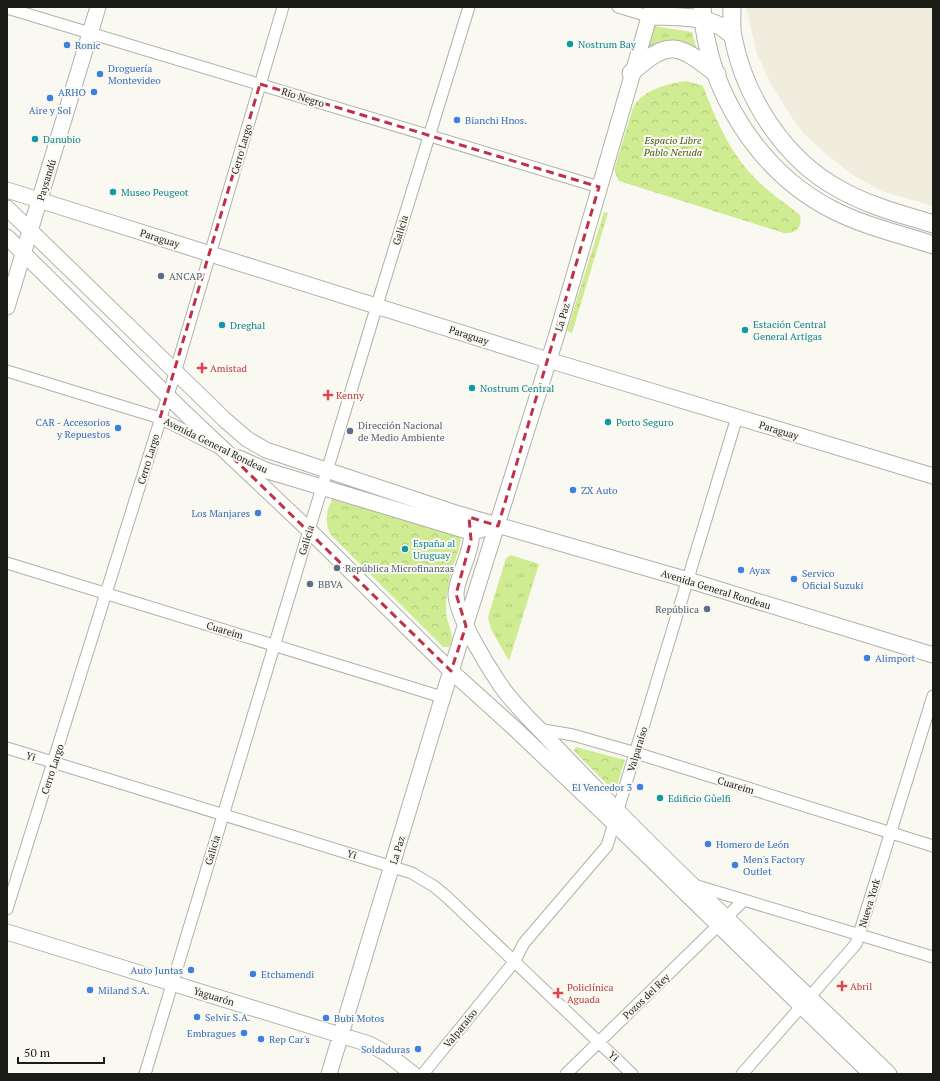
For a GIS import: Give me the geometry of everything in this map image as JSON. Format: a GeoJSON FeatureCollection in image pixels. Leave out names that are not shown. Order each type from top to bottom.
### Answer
{"type":"FeatureCollection","features":[{"type":"Feature","properties":{"kind":"main road"},"geometry":{"type":"LineString","coordinates":[[732,7],[733,36],[746,80],[773,129],[791,150],[812,169],[838,189],[868,203],[933,224]]}},
{"type":"Feature","properties":{"kind":"main road"},"geometry":{"type":"LineString","coordinates":[[650,12],[675,16],[703,14],[733,36]]}},
{"type":"Feature","properties":{"kind":"main road"},"geometry":{"type":"LineString","coordinates":[[703,14],[709,52],[716,74],[734,115],[754,144],[794,184],[833,210],[861,222],[933,245]]}},
{"type":"Feature","properties":{"kind":"main road"},"geometry":{"type":"LineString","coordinates":[[631,73],[661,50],[671,49],[693,55],[716,74]]}},
{"type":"Feature","properties":{"kind":"street","name":"Paysandú"},"geometry":{"type":"LineString","coordinates":[[7,307],[98,7]]}},
{"type":"Feature","properties":{"kind":"street","name":"Cerro Largo"},"geometry":{"type":"LineString","coordinates":[[7,910],[175,373],[283,7]]}},
{"type":"Feature","properties":{"kind":"street","name":"Galicia"},"geometry":{"type":"LineString","coordinates":[[145,1074],[173,984],[222,814],[469,7]]}},
{"type":"Feature","properties":{"kind":"street"},"geometry":{"type":"LineString","coordinates":[[618,7],[650,12]]}},
{"type":"Feature","properties":{"kind":"street","name":"Río Negro"},"geometry":{"type":"LineString","coordinates":[[7,8],[599,187]]}},
{"type":"Feature","properties":{"kind":"street","name":"La Paz"},"geometry":{"type":"LineString","coordinates":[[329,1074],[442,697],[498,526],[549,360],[631,73],[650,12]]}},
{"type":"Feature","properties":{"kind":"street","name":"Paraguay"},"geometry":{"type":"LineString","coordinates":[[7,190],[549,360],[933,476]]}},
{"type":"Feature","properties":{"kind":"street","name":"Avenida General Rondeau"},"geometry":{"type":"LineString","coordinates":[[7,208],[175,373],[247,439],[266,450],[326,472],[498,526],[688,580],[933,655]]}},
{"type":"Feature","properties":{"kind":"street"},"geometry":{"type":"LineString","coordinates":[[7,237],[167,396],[309,530],[451,670],[513,727],[693,885],[722,922]]}},
{"type":"Feature","properties":{"kind":"street","name":"Avenida General Rondeau"},"geometry":{"type":"LineString","coordinates":[[7,371],[160,418],[268,471],[472,532],[498,526]]}},
{"type":"Feature","properties":{"kind":"street","name":"Valparaíso"},"geometry":{"type":"LineString","coordinates":[[423,1074],[514,962],[524,943],[607,846],[737,417]]}},
{"type":"Feature","properties":{"kind":"street"},"geometry":{"type":"LineString","coordinates":[[459,514],[469,523],[472,532],[456,594],[457,602],[466,626],[501,686],[616,817],[722,922],[806,1002],[890,1074]]}},
{"type":"Feature","properties":{"kind":"street","name":"Cuareim"},"geometry":{"type":"LineString","coordinates":[[7,563],[442,697]]}},
{"type":"Feature","properties":{"kind":"street","name":"Nueva York"},"geometry":{"type":"LineString","coordinates":[[742,1074],[852,950],[859,935],[933,696]]}},
{"type":"Feature","properties":{"kind":"street","name":"Cuareim"},"geometry":{"type":"LineString","coordinates":[[538,729],[573,735],[636,753],[933,846]]}},
{"type":"Feature","properties":{"kind":"street","name":"Yi"},"geometry":{"type":"LineString","coordinates":[[7,748],[392,866],[412,874],[435,887],[632,1074]]}},
{"type":"Feature","properties":{"kind":"street"},"geometry":{"type":"LineString","coordinates":[[693,885],[933,957]]}},
{"type":"Feature","properties":{"kind":"street","name":"Pozos del Rey"},"geometry":{"type":"LineString","coordinates":[[566,1074],[743,901]]}},
{"type":"Feature","properties":{"kind":"street","name":"Yaguarón"},"geometry":{"type":"LineString","coordinates":[[7,932],[369,1044],[381,1050],[413,1074]]}},
{"type":"Feature","properties":{"kind":"street"},"geometry":{"type":"LineString","coordinates":[[806,1002],[871,1074]]}},
{"type":"Feature","properties":{"kind":"highlighted area"},"geometry":{"type":"Polygon","coordinates":[[[260,84],[599,187],[498,526],[469,517],[471,540],[456,594],[466,626],[451,671],[227,452],[160,418],[260,84]]]}},
{"type":"Feature","properties":{"kind":"shaded area"},"geometry":{"type":"Polygon","coordinates":[[[746,7],[933,7],[933,206],[881,191],[851,174],[804,134],[792,118],[770,82],[757,54],[746,7]]]}},
{"type":"Feature","properties":{"kind":"green space"},"geometry":{"type":"Polygon","coordinates":[[[654,26],[692,32],[697,50],[644,53],[654,26]]]}},
{"type":"Feature","properties":{"kind":"green space","name":"Espacio Libre Pablo Neruda"},"geometry":{"type":"Polygon","coordinates":[[[687,81],[703,86],[731,148],[747,170],[767,190],[800,215],[801,219],[798,229],[792,232],[784,233],[619,181],[614,170],[633,108],[637,102],[642,96],[656,88],[687,81]]]}},
{"type":"Feature","properties":{"kind":"green space"},"geometry":{"type":"Polygon","coordinates":[[[604,212],[608,213],[572,333],[567,331],[604,212]]]}},
{"type":"Feature","properties":{"kind":"green space"},"geometry":{"type":"Polygon","coordinates":[[[334,497],[460,536],[461,541],[451,575],[446,602],[446,616],[452,634],[449,647],[443,647],[331,535],[327,526],[327,516],[329,506],[334,497]]]}},
{"type":"Feature","properties":{"kind":"green space"},"geometry":{"type":"Polygon","coordinates":[[[511,555],[539,564],[509,661],[491,629],[488,617],[506,558],[511,555]]]}},
{"type":"Feature","properties":{"kind":"green space"},"geometry":{"type":"Polygon","coordinates":[[[576,747],[625,760],[615,792],[574,751],[576,747]]]}},
{"type":"Feature","properties":{"kind":"place","name":"Nostrum Bay"},"geometry":{"type":"Point","coordinates":[570,44]}},
{"type":"Feature","properties":{"kind":"place","name":"Ronic"},"geometry":{"type":"Point","coordinates":[67,45]}},
{"type":"Feature","properties":{"kind":"place","name":"Droguería Montevideo"},"geometry":{"type":"Point","coordinates":[100,74]}},
{"type":"Feature","properties":{"kind":"place","name":"ARHO"},"geometry":{"type":"Point","coordinates":[94,92]}},
{"type":"Feature","properties":{"kind":"place","name":"Aire y Sol"},"geometry":{"type":"Point","coordinates":[50,98]}},
{"type":"Feature","properties":{"kind":"place","name":"Bianchi Hnos."},"geometry":{"type":"Point","coordinates":[457,120]}},
{"type":"Feature","properties":{"kind":"place","name":"Danubio"},"geometry":{"type":"Point","coordinates":[35,139]}},
{"type":"Feature","properties":{"kind":"place","name":"Museo Peugeot"},"geometry":{"type":"Point","coordinates":[113,192]}},
{"type":"Feature","properties":{"kind":"place","name":"ANCAP"},"geometry":{"type":"Point","coordinates":[161,276]}},
{"type":"Feature","properties":{"kind":"place","name":"Dreghal"},"geometry":{"type":"Point","coordinates":[222,325]}},
{"type":"Feature","properties":{"kind":"place","name":"Estación Central General Artigas"},"geometry":{"type":"Point","coordinates":[745,330]}},
{"type":"Feature","properties":{"kind":"place","name":"Amistad"},"geometry":{"type":"Point","coordinates":[202,368]}},
{"type":"Feature","properties":{"kind":"place","name":"Nostrum Central"},"geometry":{"type":"Point","coordinates":[472,388]}},
{"type":"Feature","properties":{"kind":"place","name":"Kenny"},"geometry":{"type":"Point","coordinates":[328,395]}},
{"type":"Feature","properties":{"kind":"place","name":"Porto Seguro"},"geometry":{"type":"Point","coordinates":[608,422]}},
{"type":"Feature","properties":{"kind":"place","name":"CAR - Accesorios y Repuestos"},"geometry":{"type":"Point","coordinates":[118,428]}},
{"type":"Feature","properties":{"kind":"place","name":"Dirección Nacional de Medio Ambiente"},"geometry":{"type":"Point","coordinates":[350,431]}},
{"type":"Feature","properties":{"kind":"place","name":"ZX Auto"},"geometry":{"type":"Point","coordinates":[573,490]}},
{"type":"Feature","properties":{"kind":"place","name":"Los Manjares"},"geometry":{"type":"Point","coordinates":[258,513]}},
{"type":"Feature","properties":{"kind":"place","name":"España al Uruguay"},"geometry":{"type":"Point","coordinates":[405,549]}},
{"type":"Feature","properties":{"kind":"place","name":"República Microfinanzas"},"geometry":{"type":"Point","coordinates":[337,568]}},
{"type":"Feature","properties":{"kind":"place","name":"Ayax"},"geometry":{"type":"Point","coordinates":[741,570]}},
{"type":"Feature","properties":{"kind":"place","name":"Servico Oficial Suzuki"},"geometry":{"type":"Point","coordinates":[794,579]}},
{"type":"Feature","properties":{"kind":"place","name":"BBVA"},"geometry":{"type":"Point","coordinates":[310,584]}},
{"type":"Feature","properties":{"kind":"place","name":"República"},"geometry":{"type":"Point","coordinates":[707,609]}},
{"type":"Feature","properties":{"kind":"place","name":"Alimport"},"geometry":{"type":"Point","coordinates":[867,658]}},
{"type":"Feature","properties":{"kind":"place","name":"El Vencedor 3"},"geometry":{"type":"Point","coordinates":[640,787]}},
{"type":"Feature","properties":{"kind":"place","name":"Edificio Gûelfi"},"geometry":{"type":"Point","coordinates":[660,798]}},
{"type":"Feature","properties":{"kind":"place","name":"Homero de León"},"geometry":{"type":"Point","coordinates":[708,844]}},
{"type":"Feature","properties":{"kind":"place","name":"Men's Factory Outlet"},"geometry":{"type":"Point","coordinates":[735,865]}},
{"type":"Feature","properties":{"kind":"place","name":"Auto Juntas"},"geometry":{"type":"Point","coordinates":[191,970]}},
{"type":"Feature","properties":{"kind":"place","name":"Etchamendi"},"geometry":{"type":"Point","coordinates":[253,974]}},
{"type":"Feature","properties":{"kind":"place","name":"Abril"},"geometry":{"type":"Point","coordinates":[842,986]}},
{"type":"Feature","properties":{"kind":"place","name":"Miland S.A."},"geometry":{"type":"Point","coordinates":[90,990]}},
{"type":"Feature","properties":{"kind":"place","name":"Policlínica Aguada"},"geometry":{"type":"Point","coordinates":[558,993]}},
{"type":"Feature","properties":{"kind":"place","name":"Selvir S.A."},"geometry":{"type":"Point","coordinates":[197,1017]}},
{"type":"Feature","properties":{"kind":"place","name":"Bubi Motos"},"geometry":{"type":"Point","coordinates":[326,1018]}},
{"type":"Feature","properties":{"kind":"place","name":"Embragues"},"geometry":{"type":"Point","coordinates":[244,1033]}},
{"type":"Feature","properties":{"kind":"place","name":"Rep Car's"},"geometry":{"type":"Point","coordinates":[261,1039]}},
{"type":"Feature","properties":{"kind":"place","name":"Soldaduras"},"geometry":{"type":"Point","coordinates":[418,1049]}}]}
